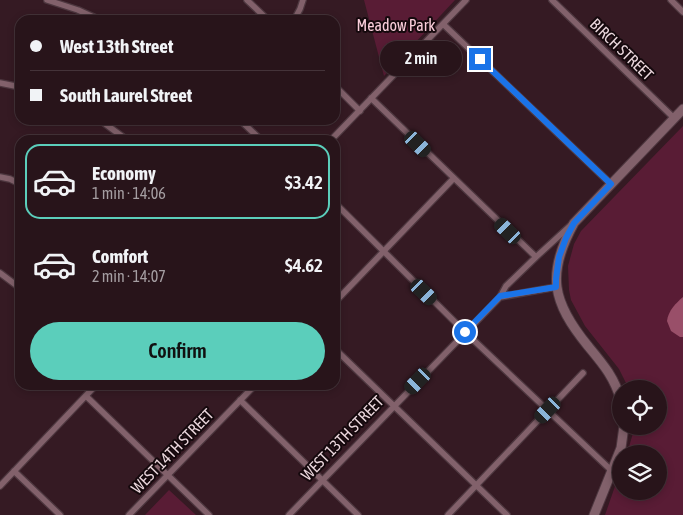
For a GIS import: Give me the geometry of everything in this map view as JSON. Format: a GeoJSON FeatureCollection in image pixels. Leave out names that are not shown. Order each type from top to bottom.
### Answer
{"type":"FeatureCollection","features":[{"type":"Feature","properties":{"kind":"main road","name":"WEST 13TH STREET"},"geometry":{"type":"LineString","coordinates":[[574,223],[683,109]]}},
{"type":"Feature","properties":{"kind":"main road"},"geometry":{"type":"LineString","coordinates":[[574,223],[559,257],[556,287],[562,306],[571,324],[613,380]]}},
{"type":"Feature","properties":{"kind":"main road"},"geometry":{"type":"LineString","coordinates":[[594,515],[612,472]]}},
{"type":"Feature","properties":{"kind":"street"},"geometry":{"type":"LineString","coordinates":[[48,0],[89,15]]}},
{"type":"Feature","properties":{"kind":"street"},"geometry":{"type":"LineString","coordinates":[[247,0],[263,15]]}},
{"type":"Feature","properties":{"kind":"street"},"geometry":{"type":"LineString","coordinates":[[296,15],[303,0]]}},
{"type":"Feature","properties":{"kind":"street"},"geometry":{"type":"LineString","coordinates":[[337,135],[466,0]]}},
{"type":"Feature","properties":{"kind":"street","name":"BIRCH STREET"},"geometry":{"type":"LineString","coordinates":[[552,0],[674,118]]}},
{"type":"Feature","properties":{"kind":"street"},"geometry":{"type":"LineString","coordinates":[[671,0],[683,12]]}},
{"type":"Feature","properties":{"kind":"street"},"geometry":{"type":"LineString","coordinates":[[443,24],[611,184]]}},
{"type":"Feature","properties":{"kind":"street"},"geometry":{"type":"LineString","coordinates":[[0,83],[15,86]]}},
{"type":"Feature","properties":{"kind":"street"},"geometry":{"type":"LineString","coordinates":[[340,91],[360,110]]}},
{"type":"Feature","properties":{"kind":"street"},"geometry":{"type":"LineString","coordinates":[[371,98],[536,257]]}},
{"type":"Feature","properties":{"kind":"street"},"geometry":{"type":"LineString","coordinates":[[107,125],[120,135]]}},
{"type":"Feature","properties":{"kind":"street"},"geometry":{"type":"LineString","coordinates":[[245,125],[256,135]]}},
{"type":"Feature","properties":{"kind":"street"},"geometry":{"type":"LineString","coordinates":[[0,177],[15,182]]}},
{"type":"Feature","properties":{"kind":"street"},"geometry":{"type":"LineString","coordinates":[[340,297],[454,178]]}},
{"type":"Feature","properties":{"kind":"street"},"geometry":{"type":"LineString","coordinates":[[340,208],[465,332],[612,472]]}},
{"type":"Feature","properties":{"kind":"street","name":"WEST 13TH STREET"},"geometry":{"type":"LineString","coordinates":[[289,515],[500,296],[506,286],[574,223]]}},
{"type":"Feature","properties":{"kind":"street"},"geometry":{"type":"LineString","coordinates":[[0,273],[15,284]]}},
{"type":"Feature","properties":{"kind":"street"},"geometry":{"type":"LineString","coordinates":[[500,296],[556,287]]}},
{"type":"Feature","properties":{"kind":"street"},"geometry":{"type":"LineString","coordinates":[[340,354],[507,515]]}},
{"type":"Feature","properties":{"kind":"street"},"geometry":{"type":"LineString","coordinates":[[448,515],[584,373]]}},
{"type":"Feature","properties":{"kind":"street"},"geometry":{"type":"LineString","coordinates":[[0,486],[91,390]]}},
{"type":"Feature","properties":{"kind":"street","name":"WEST 14TH STREET"},"geometry":{"type":"LineString","coordinates":[[129,515],[250,390]]}},
{"type":"Feature","properties":{"kind":"street"},"geometry":{"type":"LineString","coordinates":[[86,396],[209,515]]}},
{"type":"Feature","properties":{"kind":"street"},"geometry":{"type":"LineString","coordinates":[[240,400],[358,515]]}},
{"type":"Feature","properties":{"kind":"street"},"geometry":{"type":"LineString","coordinates":[[14,471],[60,515]]}},
{"type":"Feature","properties":{"kind":"green space","name":"Meadow Park"},"geometry":{"type":"Polygon","coordinates":[[[364,0],[455,0],[384,76],[364,0]]]}},
{"type":"Feature","properties":{"kind":"green space"},"geometry":{"type":"Polygon","coordinates":[[[683,126],[683,515],[605,515],[612,495],[612,500],[667,500],[667,445],[630,445],[632,435],[667,435],[667,380],[624,380],[619,369],[585,326],[571,300],[569,290],[568,266],[574,244],[581,231],[683,126]]]}},
{"type":"Feature","properties":{"kind":"green space"},"geometry":{"type":"Polygon","coordinates":[[[169,490],[196,515],[145,515],[169,490]]]}},
{"type":"Feature","properties":{"kind":"shaded area"},"geometry":{"type":"Polygon","coordinates":[[[683,297],[683,337],[680,337],[671,331],[667,321],[675,305],[683,297]]]}},
{"type":"Feature","properties":{"kind":"route"},"geometry":{"type":"LineString","coordinates":[[465,332],[500,296],[556,287],[559,257],[574,223],[611,184],[480,59]]}}]}
